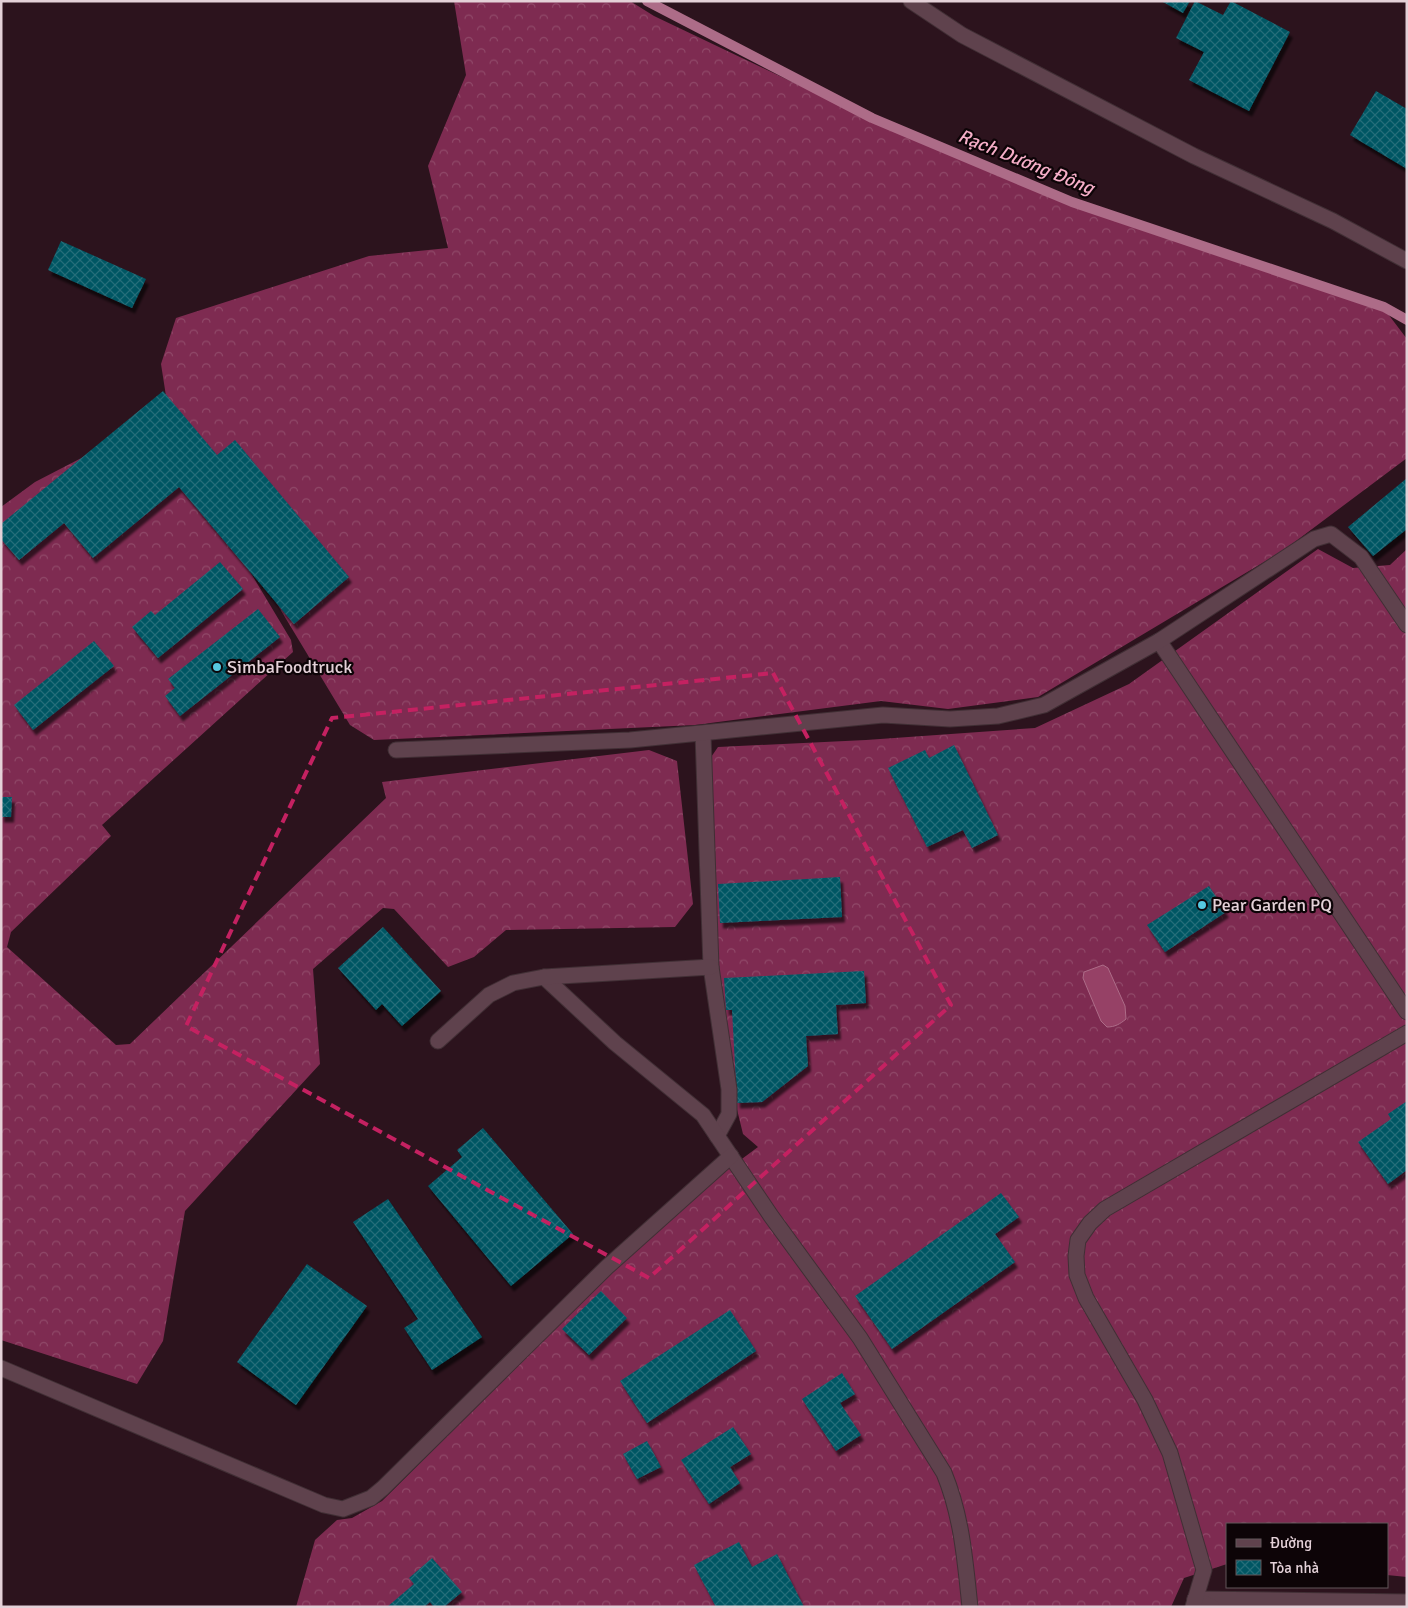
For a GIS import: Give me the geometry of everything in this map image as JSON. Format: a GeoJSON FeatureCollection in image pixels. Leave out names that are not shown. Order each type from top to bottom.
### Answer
{"type":"FeatureCollection","features":[{"type":"Feature","properties":{"kind":"street"},"geometry":{"type":"LineString","coordinates":[[912,1],[962,35],[1194,156],[1333,221],[1407,261]]}},
{"type":"Feature","properties":{"kind":"street"},"geometry":{"type":"LineString","coordinates":[[396,750],[630,740],[883,715],[950,719],[998,716],[1044,705],[1159,641],[1314,539],[1331,534],[1361,556],[1407,625]]}},
{"type":"Feature","properties":{"kind":"street"},"geometry":{"type":"LineString","coordinates":[[1159,641],[1407,1012]]}},
{"type":"Feature","properties":{"kind":"street"},"geometry":{"type":"LineString","coordinates":[[703,734],[711,967],[729,1088],[729,1114],[717,1136]]}},
{"type":"Feature","properties":{"kind":"street"},"geometry":{"type":"LineString","coordinates":[[438,1041],[489,995],[513,983],[544,977],[711,967]]}},
{"type":"Feature","properties":{"kind":"street"},"geometry":{"type":"LineString","coordinates":[[544,977],[616,1043],[703,1114],[772,1216],[860,1338],[944,1473],[954,1497],[961,1528],[970,1607]]}},
{"type":"Feature","properties":{"kind":"street"},"geometry":{"type":"LineString","coordinates":[[1194,1603],[1204,1570],[1170,1453],[1146,1400],[1086,1298],[1077,1275],[1076,1256],[1078,1240],[1090,1223],[1105,1209],[1407,1033]]}},
{"type":"Feature","properties":{"kind":"street"},"geometry":{"type":"LineString","coordinates":[[1,1368],[324,1505],[343,1509],[371,1498],[382,1488],[608,1267],[731,1156]]}},
{"type":"Feature","properties":{"kind":"street"},"geometry":{"type":"LineString","coordinates":[[1194,1603],[1407,1602]]}},
{"type":"Feature","properties":{"kind":"street"},"geometry":{"type":"LineString","coordinates":[[1194,1603],[1212,1607]]}},
{"type":"Feature","properties":{"kind":"highlighted area"},"geometry":{"type":"Polygon","coordinates":[[[773,673],[951,1005],[649,1278],[186,1026],[332,718],[773,673]]]}},
{"type":"Feature","properties":{"kind":"green space"},"geometry":{"type":"Polygon","coordinates":[[[454,1],[630,1],[654,16],[874,121],[1074,205],[1385,310],[1407,339],[1407,458],[1284,550],[1038,697],[948,709],[881,701],[695,725],[374,740],[350,725],[171,428],[161,364],[176,318],[369,256],[448,248],[428,166],[466,75],[454,1]]]}},
{"type":"Feature","properties":{"kind":"green space"},"geometry":{"type":"Polygon","coordinates":[[[149,423],[167,433],[291,640],[293,652],[102,825],[111,836],[11,932],[7,947],[116,1045],[130,1044],[386,798],[382,782],[649,750],[677,761],[693,904],[675,927],[506,930],[474,957],[448,967],[394,909],[383,908],[313,969],[320,1064],[185,1211],[163,1341],[137,1384],[1,1340],[1,507],[35,482],[149,423]]]}},
{"type":"Feature","properties":{"kind":"green space"},"geometry":{"type":"Polygon","coordinates":[[[1318,549],[1353,568],[1390,565],[1407,549],[1407,1577],[1388,1575],[1388,1523],[1226,1523],[1226,1564],[1184,1578],[1171,1607],[296,1607],[315,1540],[337,1520],[352,1518],[382,1501],[541,1343],[606,1273],[727,1170],[758,1147],[743,1134],[732,1089],[713,923],[707,763],[718,747],[866,740],[1035,728],[1129,684],[1318,549]]]}},
{"type":"Feature","properties":{"kind":"shaded area"},"geometry":{"type":"Polygon","coordinates":[[[1103,965],[1108,968],[1125,1006],[1126,1019],[1110,1027],[1107,1027],[1101,1021],[1083,978],[1084,972],[1103,965]]]}},
{"type":"Feature","properties":{"kind":"building"},"geometry":{"type":"Polygon","coordinates":[[[1161,1],[1190,1],[1183,13],[1161,1]]]}},
{"type":"Feature","properties":{"kind":"building"},"geometry":{"type":"Polygon","coordinates":[[[1195,1],[1223,15],[1231,1],[1290,32],[1249,111],[1189,80],[1204,52],[1176,38],[1195,1]]]}},
{"type":"Feature","properties":{"kind":"building"},"geometry":{"type":"Polygon","coordinates":[[[1376,91],[1407,109],[1407,169],[1350,135],[1376,91]]]}},
{"type":"Feature","properties":{"kind":"building"},"geometry":{"type":"Polygon","coordinates":[[[61,241],[146,279],[132,308],[48,270],[61,241]]]}},
{"type":"Feature","properties":{"kind":"building"},"geometry":{"type":"Polygon","coordinates":[[[163,391],[217,455],[235,440],[349,577],[294,624],[179,487],[93,558],[64,523],[19,560],[1,539],[1,524],[163,391]]]}},
{"type":"Feature","properties":{"kind":"building"},"geometry":{"type":"Polygon","coordinates":[[[1407,478],[1407,529],[1373,556],[1348,527],[1407,478]]]}},
{"type":"Feature","properties":{"kind":"building"},"geometry":{"type":"Polygon","coordinates":[[[220,562],[243,589],[158,658],[132,627],[151,611],[155,615],[220,562]]]}},
{"type":"Feature","properties":{"kind":"building"},"geometry":{"type":"Polygon","coordinates":[[[258,609],[280,637],[180,716],[165,696],[175,688],[168,679],[258,609]]]}},
{"type":"Feature","properties":{"kind":"building"},"geometry":{"type":"Polygon","coordinates":[[[94,641],[114,666],[33,730],[14,705],[94,641]]]}},
{"type":"Feature","properties":{"kind":"building"},"geometry":{"type":"Polygon","coordinates":[[[954,745],[998,835],[972,848],[963,830],[927,847],[888,768],[925,750],[929,758],[954,745]]]}},
{"type":"Feature","properties":{"kind":"building"},"geometry":{"type":"Polygon","coordinates":[[[1,797],[12,797],[11,817],[1,817],[1,797]]]}},
{"type":"Feature","properties":{"kind":"building"},"geometry":{"type":"Polygon","coordinates":[[[840,877],[842,917],[720,923],[718,884],[840,877]]]}},
{"type":"Feature","properties":{"kind":"building"},"geometry":{"type":"Polygon","coordinates":[[[1209,886],[1226,912],[1165,952],[1147,925],[1209,886]]]}},
{"type":"Feature","properties":{"kind":"building"},"geometry":{"type":"Polygon","coordinates":[[[383,927],[441,991],[402,1026],[382,1004],[376,1010],[338,968],[383,927]]]}},
{"type":"Feature","properties":{"kind":"building"},"geometry":{"type":"Polygon","coordinates":[[[864,971],[866,1003],[836,1005],[838,1034],[806,1036],[808,1066],[762,1102],[737,1103],[732,1010],[726,1010],[724,978],[864,971]]]}},
{"type":"Feature","properties":{"kind":"building"},"geometry":{"type":"Polygon","coordinates":[[[1407,1101],[1407,1170],[1388,1184],[1358,1142],[1391,1119],[1388,1114],[1407,1101]]]}},
{"type":"Feature","properties":{"kind":"building"},"geometry":{"type":"Polygon","coordinates":[[[483,1128],[573,1234],[511,1286],[428,1186],[462,1157],[457,1150],[483,1128]]]}},
{"type":"Feature","properties":{"kind":"building"},"geometry":{"type":"Polygon","coordinates":[[[1001,1193],[1019,1217],[995,1234],[1015,1262],[892,1349],[855,1296],[1001,1193]]]}},
{"type":"Feature","properties":{"kind":"building"},"geometry":{"type":"Polygon","coordinates":[[[388,1199],[482,1337],[432,1370],[404,1328],[418,1319],[353,1222],[388,1199]]]}},
{"type":"Feature","properties":{"kind":"building"},"geometry":{"type":"Polygon","coordinates":[[[307,1264],[367,1306],[296,1405],[237,1362],[307,1264]]]}},
{"type":"Feature","properties":{"kind":"building"},"geometry":{"type":"Polygon","coordinates":[[[601,1291],[627,1318],[589,1355],[562,1329],[601,1291]]]}},
{"type":"Feature","properties":{"kind":"building"},"geometry":{"type":"Polygon","coordinates":[[[730,1310],[756,1351],[647,1423],[620,1381],[730,1310]]]}},
{"type":"Feature","properties":{"kind":"building"},"geometry":{"type":"Polygon","coordinates":[[[842,1373],[855,1394],[840,1403],[861,1435],[836,1451],[802,1399],[842,1373]]]}},
{"type":"Feature","properties":{"kind":"building"},"geometry":{"type":"Polygon","coordinates":[[[733,1427],[751,1454],[730,1467],[740,1483],[709,1504],[681,1460],[733,1427]]]}},
{"type":"Feature","properties":{"kind":"building"},"geometry":{"type":"Polygon","coordinates":[[[647,1441],[661,1467],[637,1479],[623,1454],[647,1441]]]}},
{"type":"Feature","properties":{"kind":"building"},"geometry":{"type":"Polygon","coordinates":[[[739,1542],[752,1567],[777,1554],[804,1607],[716,1607],[694,1565],[739,1542]]]}},
{"type":"Feature","properties":{"kind":"building"},"geometry":{"type":"Polygon","coordinates":[[[432,1558],[462,1592],[444,1607],[434,1607],[430,1602],[424,1607],[387,1607],[414,1584],[409,1578],[432,1558]]]}},
{"type":"Feature","properties":{"kind":"waterway","name":"Rạch Dương Đông"},"geometry":{"type":"LineString","coordinates":[[647,1],[872,118],[1072,202],[1384,307],[1407,320]]}},
{"type":"Feature","properties":{"kind":"place","name":"SimbaFoodtruck"},"geometry":{"type":"Point","coordinates":[217,667]}},
{"type":"Feature","properties":{"kind":"place","name":"Pear Garden PQ"},"geometry":{"type":"Point","coordinates":[1202,905]}}]}
